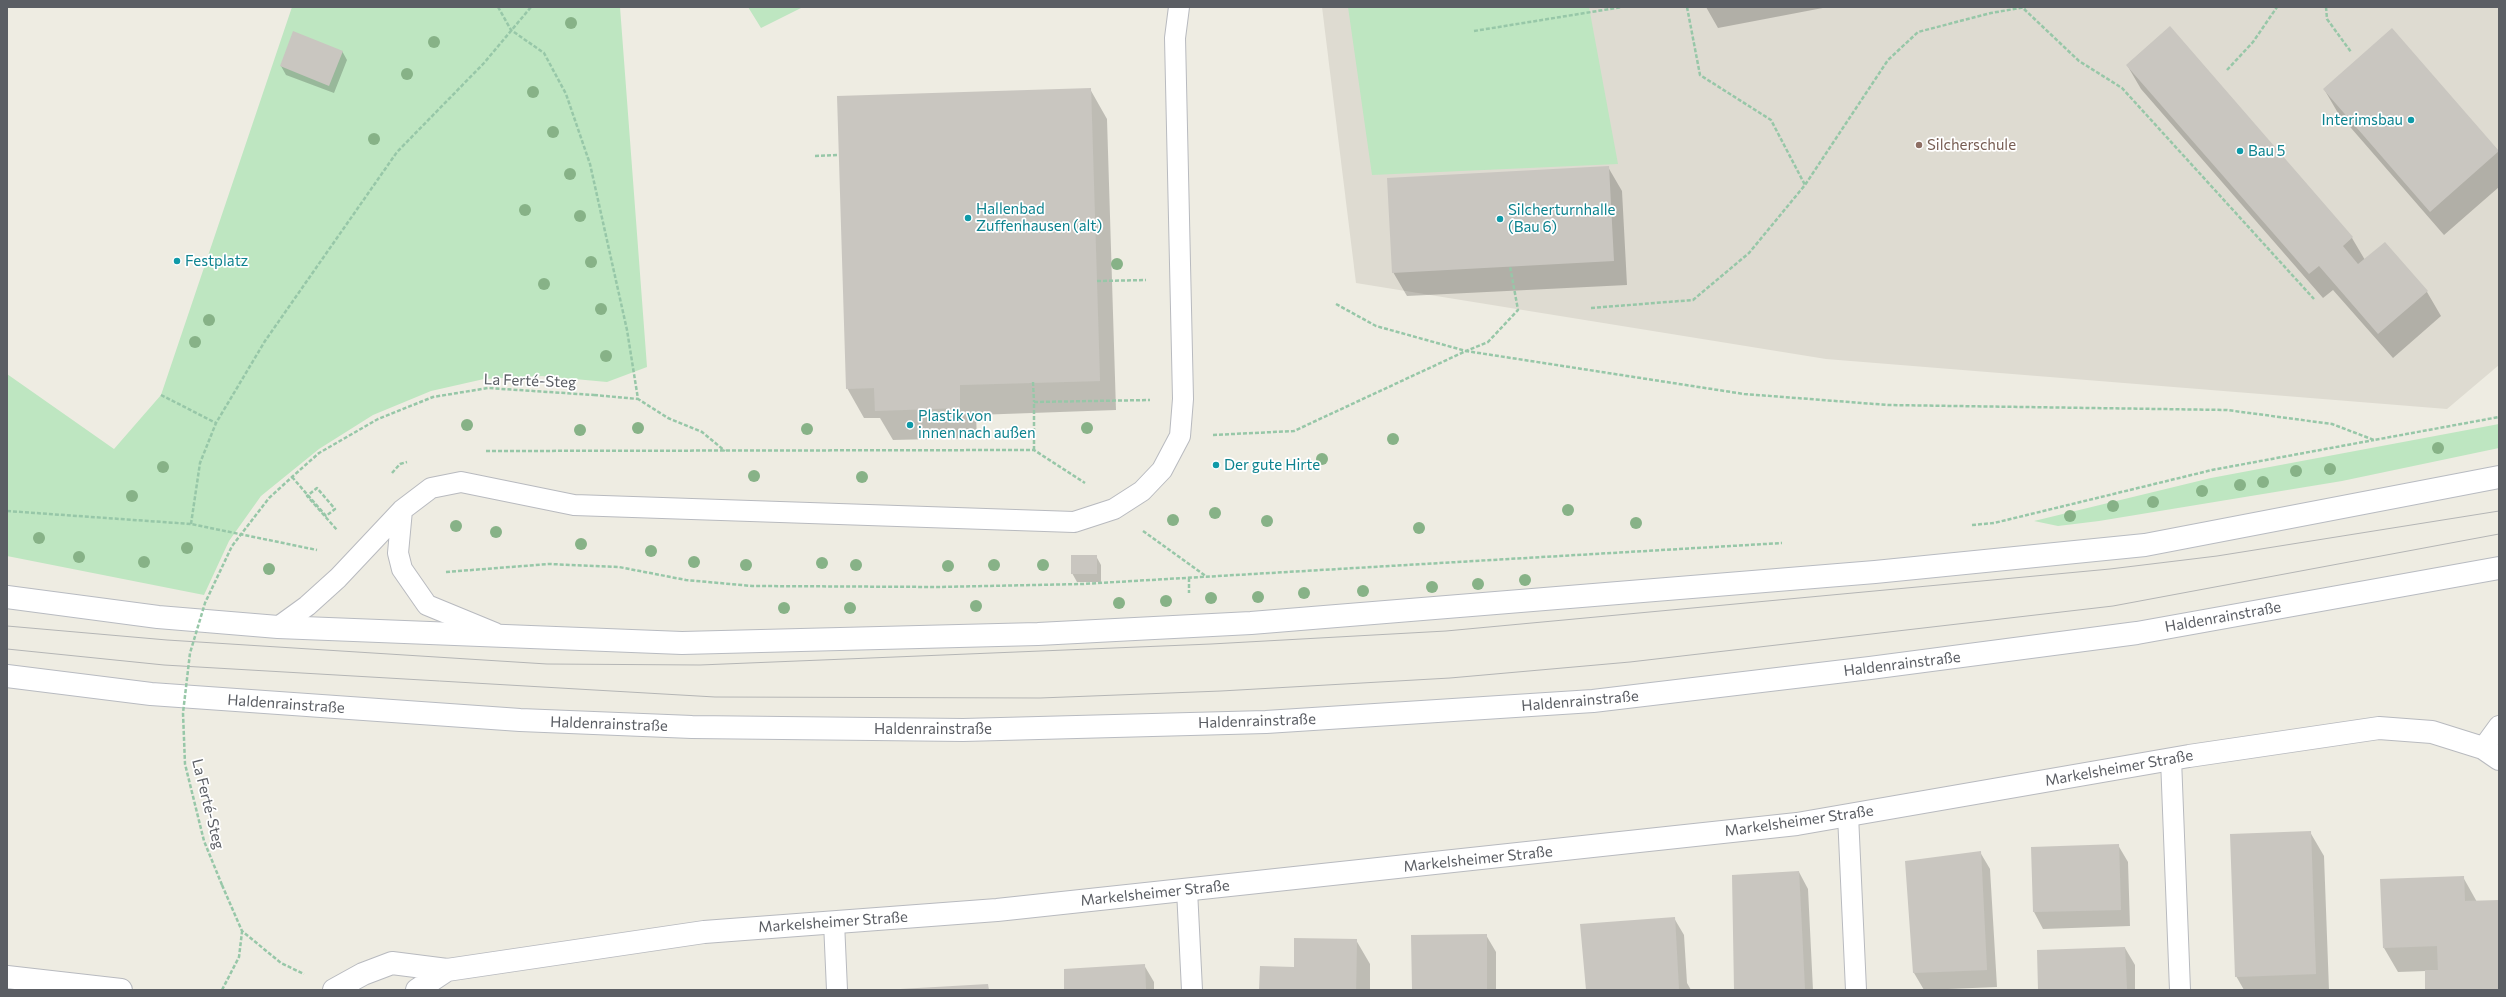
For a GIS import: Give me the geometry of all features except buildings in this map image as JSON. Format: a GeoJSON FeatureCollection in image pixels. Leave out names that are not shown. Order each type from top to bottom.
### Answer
{"type":"FeatureCollection","features":[{"type":"Feature","properties":{"kind":"main road"},"geometry":{"type":"LineString","coordinates":[[7,597],[158,617],[278,626],[682,643],[1038,634],[1250,623],[1867,572],[2145,545],[2499,478]]}},
{"type":"Feature","properties":{"kind":"main road","name":"Haldenrainstraße"},"geometry":{"type":"LineString","coordinates":[[7,676],[151,694],[520,720],[692,727],[963,730],[1266,722],[1593,701],[1870,668],[2137,633],[2499,568]]}},
{"type":"Feature","properties":{"kind":"main road","name":"Markelsheimer Straße"},"geometry":{"type":"LineString","coordinates":[[335,990],[363,974],[392,963],[446,970],[704,932],[997,910],[1789,825],[2171,759],[2379,728],[2432,732],[2491,754]]}},
{"type":"Feature","properties":{"kind":"main road","name":"Markelsheimer Straße"},"geometry":{"type":"LineString","coordinates":[[417,990],[446,970]]}},
{"type":"Feature","properties":{"kind":"main road"},"geometry":{"type":"LineString","coordinates":[[7,977],[121,990]]}},
{"type":"Feature","properties":{"kind":"lane"},"geometry":{"type":"LineString","coordinates":[[278,626],[307,606],[338,578],[402,510],[431,488],[461,482],[574,505],[1074,522],[1114,509],[1142,491],[1162,470],[1180,436],[1183,399],[1175,38],[1179,7]]}},
{"type":"Feature","properties":{"kind":"lane"},"geometry":{"type":"LineString","coordinates":[[402,510],[398,553],[402,569],[428,605],[504,636]]}},
{"type":"Feature","properties":{"kind":"lane"},"geometry":{"type":"LineString","coordinates":[[2491,754],[2499,726]]}},
{"type":"Feature","properties":{"kind":"lane"},"geometry":{"type":"LineString","coordinates":[[2171,759],[2180,990]]}},
{"type":"Feature","properties":{"kind":"lane"},"geometry":{"type":"LineString","coordinates":[[1848,815],[1856,990]]}},
{"type":"Feature","properties":{"kind":"lane"},"geometry":{"type":"LineString","coordinates":[[1187,890],[1192,990]]}},
{"type":"Feature","properties":{"kind":"lane"},"geometry":{"type":"LineString","coordinates":[[834,922],[837,990]]}},
{"type":"Feature","properties":{"kind":"path"},"geometry":{"type":"LineString","coordinates":[[498,7],[511,30],[544,53],[566,94],[588,157],[627,330],[638,399],[668,418],[702,432],[725,451]]}},
{"type":"Feature","properties":{"kind":"path"},"geometry":{"type":"LineString","coordinates":[[191,524],[200,463],[216,424],[264,342],[397,152],[484,63],[531,7]]}},
{"type":"Feature","properties":{"kind":"path"},"geometry":{"type":"LineString","coordinates":[[1474,32],[1622,7]]}},
{"type":"Feature","properties":{"kind":"path"},"geometry":{"type":"LineString","coordinates":[[1687,7],[1700,74],[1771,120],[1806,185]]}},
{"type":"Feature","properties":{"kind":"path"},"geometry":{"type":"LineString","coordinates":[[2227,70],[2253,42],[2278,7]]}},
{"type":"Feature","properties":{"kind":"path"},"geometry":{"type":"LineString","coordinates":[[2326,7],[2327,19],[2351,52]]}},
{"type":"Feature","properties":{"kind":"path"},"geometry":{"type":"LineString","coordinates":[[1591,308],[1693,300],[1749,253],[1806,185],[1888,60],[1918,32],[1991,13],[2025,8],[2080,61],[2122,88],[2314,299]]}},
{"type":"Feature","properties":{"kind":"path"},"geometry":{"type":"LineString","coordinates":[[815,156],[839,155]]}},
{"type":"Feature","properties":{"kind":"path"},"geometry":{"type":"LineString","coordinates":[[1180,436],[1294,431],[1488,342],[1518,310],[1510,266]]}},
{"type":"Feature","properties":{"kind":"path"},"geometry":{"type":"LineString","coordinates":[[1097,281],[1118,281]]}},
{"type":"Feature","properties":{"kind":"path"},"geometry":{"type":"LineString","coordinates":[[1336,304],[1376,326],[1466,351],[1744,394],[1888,405],[2227,410],[2332,424],[2374,440]]}},
{"type":"Feature","properties":{"kind":"path"},"geometry":{"type":"LineString","coordinates":[[1033,382],[1034,450]]}},
{"type":"Feature","properties":{"kind":"path","name":"La Ferté-Steg"},"geometry":{"type":"LineString","coordinates":[[335,990],[281,962],[242,931],[204,841],[185,764],[183,713],[190,653],[204,604],[232,546],[269,498],[319,453],[378,419],[433,397],[488,388],[638,399]]}},
{"type":"Feature","properties":{"kind":"path"},"geometry":{"type":"LineString","coordinates":[[161,395],[216,424]]}},
{"type":"Feature","properties":{"kind":"path"},"geometry":{"type":"LineString","coordinates":[[1034,402],[1183,399]]}},
{"type":"Feature","properties":{"kind":"path"},"geometry":{"type":"LineString","coordinates":[[1970,526],[1994,523],[2212,470],[2499,417]]}},
{"type":"Feature","properties":{"kind":"path"},"geometry":{"type":"LineString","coordinates":[[484,452],[1034,450],[1098,492],[1114,509],[1207,577]]}},
{"type":"Feature","properties":{"kind":"path"},"geometry":{"type":"LineString","coordinates":[[390,475],[400,464],[414,460]]}},
{"type":"Feature","properties":{"kind":"path"},"geometry":{"type":"LineString","coordinates":[[292,477],[306,494],[311,499],[326,516],[335,508],[317,488],[312,492],[307,496],[337,530]]}},
{"type":"Feature","properties":{"kind":"path"},"geometry":{"type":"LineString","coordinates":[[7,511],[191,524],[319,550],[323,545]]}},
{"type":"Feature","properties":{"kind":"path"},"geometry":{"type":"LineString","coordinates":[[332,535],[342,526]]}},
{"type":"Feature","properties":{"kind":"path"},"geometry":{"type":"LineString","coordinates":[[402,569],[438,573],[549,564],[619,567],[686,580],[768,586],[940,588],[1082,584],[1789,542]]}},
{"type":"Feature","properties":{"kind":"path"},"geometry":{"type":"LineString","coordinates":[[222,990],[239,957],[242,931]]}},
{"type":"Feature","properties":{"kind":"shaded area","name":"Silcherschule"},"geometry":{"type":"Polygon","coordinates":[[[1322,7],[2499,7],[2499,365],[2447,409],[1826,359],[1356,283],[1322,7]]]}},
{"type":"Feature","properties":{"kind":"green space"},"geometry":{"type":"Polygon","coordinates":[[[292,7],[620,7],[647,367],[607,382],[542,376],[484,379],[431,391],[373,415],[319,449],[261,496],[229,541],[204,595],[7,556],[7,374],[114,449],[161,395],[292,7]]]}},
{"type":"Feature","properties":{"kind":"green space"},"geometry":{"type":"Polygon","coordinates":[[[748,7],[803,7],[761,28],[748,7]]]}},
{"type":"Feature","properties":{"kind":"green space"},"geometry":{"type":"Polygon","coordinates":[[[1348,7],[1589,7],[1618,164],[1372,175],[1348,7]]]}},
{"type":"Feature","properties":{"kind":"green space"},"geometry":{"type":"Polygon","coordinates":[[[2499,424],[2499,448],[2342,481],[2099,521],[2058,526],[2034,521],[2211,478],[2499,424]]]}},
{"type":"Feature","properties":{"kind":"tram line"},"geometry":{"type":"LineString","coordinates":[[7,626],[167,640],[547,664],[700,665],[1211,644],[1446,631],[2110,569],[2217,556],[2499,511]]}},
{"type":"Feature","properties":{"kind":"tram line"},"geometry":{"type":"LineString","coordinates":[[7,649],[164,665],[715,697],[1040,698],[1221,691],[1450,678],[1630,662],[2113,606],[2499,534]]}},
{"type":"Feature","properties":{"kind":"place","name":"Interimsbau"},"geometry":{"type":"Point","coordinates":[2411,120]}},
{"type":"Feature","properties":{"kind":"place","name":"Silcherschule"},"geometry":{"type":"Point","coordinates":[1919,145]}},
{"type":"Feature","properties":{"kind":"place","name":"Bau 5"},"geometry":{"type":"Point","coordinates":[2240,151]}},
{"type":"Feature","properties":{"kind":"place","name":"Hallenbad Zuffenhausen (alt)"},"geometry":{"type":"Point","coordinates":[968,218]}},
{"type":"Feature","properties":{"kind":"place","name":"Silcherturnhalle (Bau 6)"},"geometry":{"type":"Point","coordinates":[1500,219]}},
{"type":"Feature","properties":{"kind":"place","name":"Festplatz"},"geometry":{"type":"Point","coordinates":[177,261]}},
{"type":"Feature","properties":{"kind":"place","name":"Plastik von innen nach außen"},"geometry":{"type":"Point","coordinates":[910,425]}},
{"type":"Feature","properties":{"kind":"place","name":"Der gute Hirte"},"geometry":{"type":"Point","coordinates":[1216,465]}}]}
